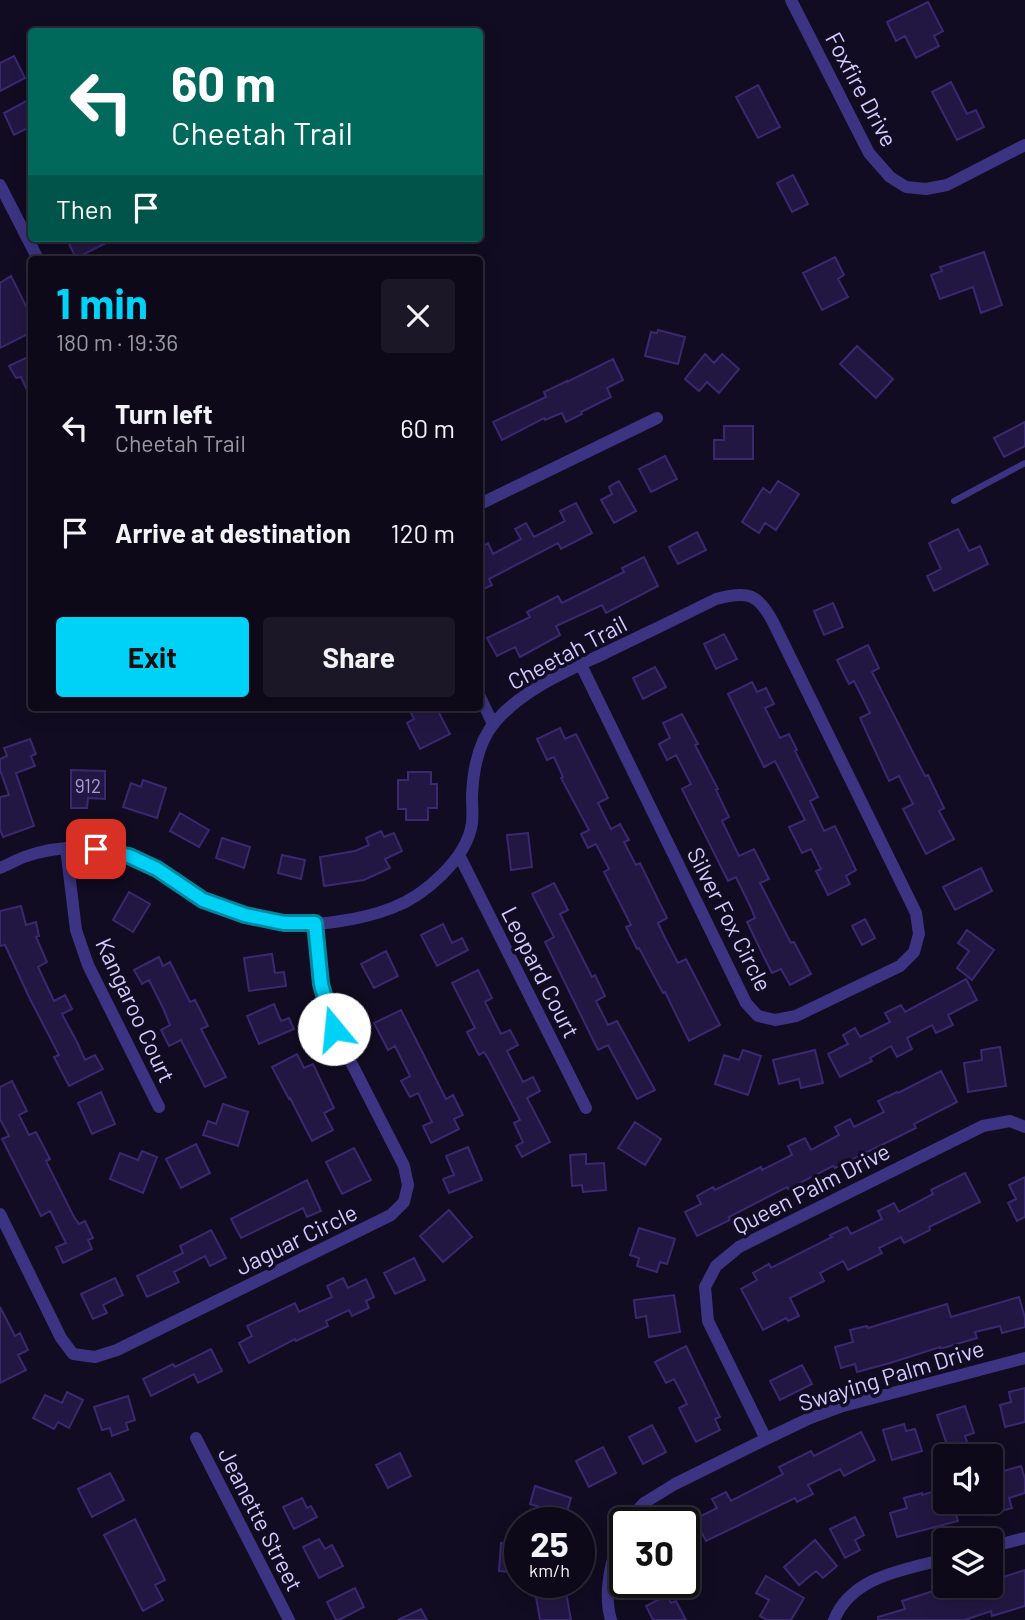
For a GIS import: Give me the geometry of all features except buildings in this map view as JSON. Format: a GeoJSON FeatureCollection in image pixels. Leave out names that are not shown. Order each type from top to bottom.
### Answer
{"type":"FeatureCollection","features":[{"type":"Feature","properties":{"kind":"street","name":"Foxfire Drive"},"geometry":{"type":"LineString","coordinates":[[791,0],[869,153],[890,177],[906,187],[926,190],[947,185],[1025,145]]}},
{"type":"Feature","properties":{"kind":"street"},"geometry":{"type":"LineString","coordinates":[[0,185],[28,240]]}},
{"type":"Feature","properties":{"kind":"street"},"geometry":{"type":"LineString","coordinates":[[483,503],[657,418]]}},
{"type":"Feature","properties":{"kind":"street","name":"Cheetah Trail"},"geometry":{"type":"LineString","coordinates":[[0,869],[44,851],[66,848],[96,849],[129,856],[157,869],[203,900],[245,915],[284,923],[315,923],[356,918],[393,908],[442,875],[459,855],[468,839],[472,822],[474,767],[493,724],[512,705],[533,690],[581,665],[716,599],[736,594],[752,597]]}},
{"type":"Feature","properties":{"kind":"street","name":"Silver Fox Circle"},"geometry":{"type":"LineString","coordinates":[[581,665],[746,1003],[758,1016],[775,1020],[796,1016],[900,966],[914,952],[919,934],[916,913],[774,624],[765,607],[752,597]]}},
{"type":"Feature","properties":{"kind":"street"},"geometry":{"type":"LineString","coordinates":[[483,703],[493,724]]}},
{"type":"Feature","properties":{"kind":"street","name":"Kangaroo Court"},"geometry":{"type":"LineString","coordinates":[[66,848],[76,930],[88,965],[159,1107]]}},
{"type":"Feature","properties":{"kind":"street","name":"Leopard Court"},"geometry":{"type":"LineString","coordinates":[[459,855],[586,1108]]}},
{"type":"Feature","properties":{"kind":"street","name":"Jaguar Circle"},"geometry":{"type":"LineString","coordinates":[[0,1213],[61,1338],[73,1354],[95,1357],[117,1350],[391,1215],[404,1202],[408,1185],[404,1166],[334,1029],[321,984],[315,923]]}},
{"type":"Feature","properties":{"kind":"street","name":"Queen Palm Drive"},"geometry":{"type":"LineString","coordinates":[[766,1439],[708,1321],[705,1287],[716,1266],[738,1247],[983,1126],[1010,1121],[1025,1127]]}},
{"type":"Feature","properties":{"kind":"street","name":"Swaying Palm Drive"},"geometry":{"type":"LineString","coordinates":[[641,1507],[675,1485],[766,1439],[843,1406],[1025,1358]]}},
{"type":"Feature","properties":{"kind":"street","name":"Jeanette Street"},"geometry":{"type":"LineString","coordinates":[[197,1437],[289,1620]]}},
{"type":"Feature","properties":{"kind":"street"},"geometry":{"type":"LineString","coordinates":[[1003,1544],[1025,1538]]}},
{"type":"Feature","properties":{"kind":"street"},"geometry":{"type":"LineString","coordinates":[[834,1620],[838,1609],[858,1588],[881,1576],[933,1562]]}},
{"type":"Feature","properties":{"kind":"street","name":"Swaying Palm Drive"},"geometry":{"type":"LineString","coordinates":[[609,1582],[611,1620]]}},
{"type":"Feature","properties":{"kind":"lane"},"geometry":{"type":"LineString","coordinates":[[954,501],[1025,463]]}},
{"type":"Feature","properties":{"kind":"route"},"geometry":{"type":"LineString","coordinates":[[96,849],[129,856],[157,869],[203,900],[245,915],[284,923],[315,923],[321,984],[334,1029]]}}]}
